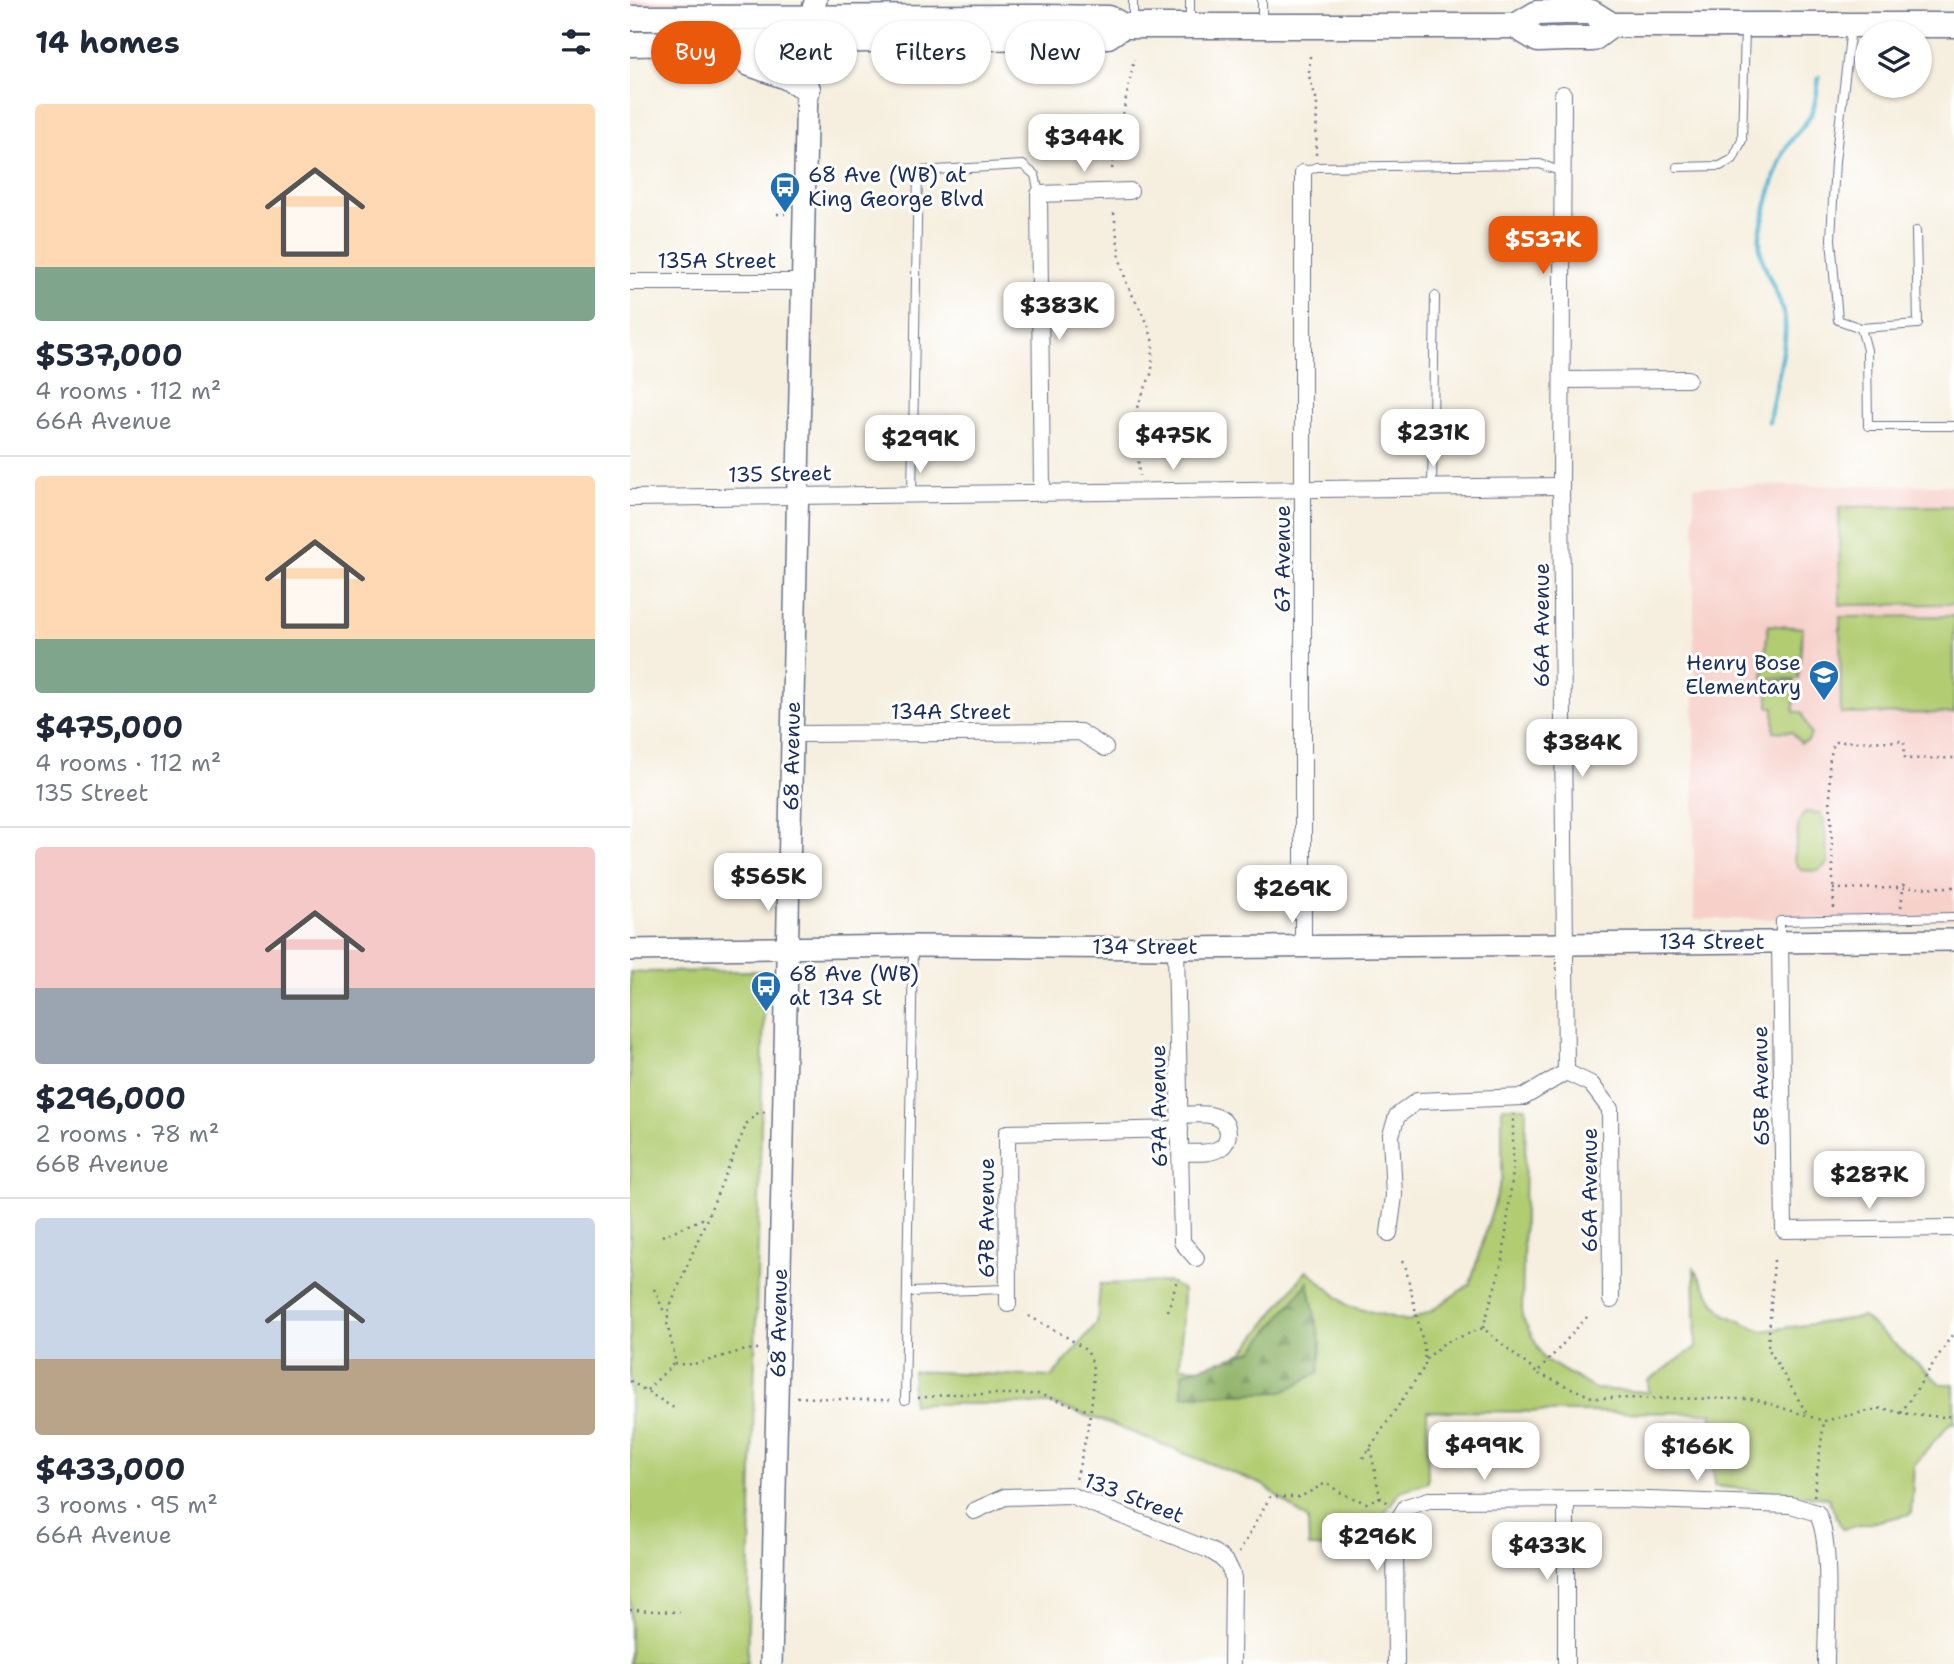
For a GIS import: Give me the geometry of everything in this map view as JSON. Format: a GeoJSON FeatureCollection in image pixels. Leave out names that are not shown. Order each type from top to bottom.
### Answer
{"type":"FeatureCollection","features":[{"type":"Feature","properties":{"kind":"main road"},"geometry":{"type":"LineString","coordinates":[[851,0],[870,17]]}},
{"type":"Feature","properties":{"kind":"main road"},"geometry":{"type":"LineString","coordinates":[[630,18],[769,8],[809,14],[1108,36],[1128,26]]}},
{"type":"Feature","properties":{"kind":"main road"},"geometry":{"type":"LineString","coordinates":[[741,35],[809,14],[870,17],[907,12],[1071,13],[1109,18],[1128,26],[1190,27],[1515,26],[1537,13],[1565,12],[1591,12],[1612,24],[1954,25]]}},
{"type":"Feature","properties":{"kind":"main road"},"geometry":{"type":"LineString","coordinates":[[630,44],[651,43]]}},
{"type":"Feature","properties":{"kind":"main road"},"geometry":{"type":"LineString","coordinates":[[741,57],[750,64],[784,76],[808,89]]}},
{"type":"Feature","properties":{"kind":"street","name":"68 Avenue"},"geometry":{"type":"LineString","coordinates":[[771,1664],[809,14]]}},
{"type":"Feature","properties":{"kind":"street","name":"66A Avenue"},"geometry":{"type":"LineString","coordinates":[[1563,94],[1561,486],[1566,1072],[1591,1084],[1610,1109],[1611,1300]]}},
{"type":"Feature","properties":{"kind":"street","name":"67 Avenue"},"geometry":{"type":"LineString","coordinates":[[1303,173],[1303,946]]}},
{"type":"Feature","properties":{"kind":"street"},"geometry":{"type":"LineString","coordinates":[[1042,491],[1039,194],[1130,191]]}},
{"type":"Feature","properties":{"kind":"street","name":"135A Street"},"geometry":{"type":"LineString","coordinates":[[630,282],[804,282]]}},
{"type":"Feature","properties":{"kind":"street"},"geometry":{"type":"LineString","coordinates":[[1562,380],[1688,379]]}},
{"type":"Feature","properties":{"kind":"street","name":"135 Street"},"geometry":{"type":"LineString","coordinates":[[630,498],[1561,486]]}},
{"type":"Feature","properties":{"kind":"street","name":"134A Street"},"geometry":{"type":"LineString","coordinates":[[793,734],[1080,732],[1105,747]]}},
{"type":"Feature","properties":{"kind":"street","name":"134 Street"},"geometry":{"type":"LineString","coordinates":[[630,950],[913,946],[1176,948],[1954,940]]}},
{"type":"Feature","properties":{"kind":"street","name":"65B Avenue"},"geometry":{"type":"LineString","coordinates":[[1780,941],[1783,1230],[1954,1228]]}},
{"type":"Feature","properties":{"kind":"street","name":"67A Avenue"},"geometry":{"type":"LineString","coordinates":[[1176,948],[1182,1242],[1196,1258]]}},
{"type":"Feature","properties":{"kind":"street"},"geometry":{"type":"LineString","coordinates":[[1389,1233],[1394,1196],[1391,1135],[1398,1116],[1417,1101],[1524,1097],[1566,1072]]}},
{"type":"Feature","properties":{"kind":"street"},"geometry":{"type":"LineString","coordinates":[[1180,1122],[1216,1116],[1224,1123],[1228,1133],[1225,1143],[1219,1149],[1181,1153]]}},
{"type":"Feature","properties":{"kind":"street","name":"67B Avenue"},"geometry":{"type":"LineString","coordinates":[[1008,1296],[1007,1133],[1180,1122]]}},
{"type":"Feature","properties":{"kind":"street","name":"133 Street"},"geometry":{"type":"LineString","coordinates":[[974,1511],[1005,1497],[1070,1495],[1209,1550],[1233,1563]]}},
{"type":"Feature","properties":{"kind":"street"},"geometry":{"type":"LineString","coordinates":[[1396,1664],[1395,1538],[1398,1520],[1409,1504],[1429,1500],[1566,1500],[1816,1505],[1824,1526],[1826,1549],[1826,1664]]}},
{"type":"Feature","properties":{"kind":"street"},"geometry":{"type":"LineString","coordinates":[[1566,1500],[1566,1664]]}},
{"type":"Feature","properties":{"kind":"street"},"geometry":{"type":"LineString","coordinates":[[1232,1664],[1233,1563]]}},
{"type":"Feature","properties":{"kind":"lane"},"geometry":{"type":"LineString","coordinates":[[1128,26],[1133,0]]}},
{"type":"Feature","properties":{"kind":"lane"},"geometry":{"type":"LineString","coordinates":[[1190,0],[1190,27]]}},
{"type":"Feature","properties":{"kind":"lane"},"geometry":{"type":"LineString","coordinates":[[1262,0],[1262,27]]}},
{"type":"Feature","properties":{"kind":"lane"},"geometry":{"type":"LineString","coordinates":[[1677,167],[1720,166],[1733,159],[1742,140],[1746,25]]}},
{"type":"Feature","properties":{"kind":"lane"},"geometry":{"type":"LineString","coordinates":[[1851,26],[1835,162],[1830,239],[1838,320],[1861,328],[1918,324],[1916,231]]}},
{"type":"Feature","properties":{"kind":"lane"},"geometry":{"type":"LineString","coordinates":[[1303,173],[1316,167],[1540,164],[1562,172]]}},
{"type":"Feature","properties":{"kind":"lane"},"geometry":{"type":"LineString","coordinates":[[912,494],[918,171],[1023,165],[1035,175],[1039,194]]}},
{"type":"Feature","properties":{"kind":"lane"},"geometry":{"type":"LineString","coordinates":[[1432,488],[1435,296]]}},
{"type":"Feature","properties":{"kind":"lane"},"geometry":{"type":"LineString","coordinates":[[1861,328],[1867,350],[1868,426],[1954,426]]}},
{"type":"Feature","properties":{"kind":"lane"},"geometry":{"type":"LineString","coordinates":[[1780,941],[1780,921],[1954,918]]}},
{"type":"Feature","properties":{"kind":"lane"},"geometry":{"type":"LineString","coordinates":[[905,1399],[913,946]]}},
{"type":"Feature","properties":{"kind":"lane"},"geometry":{"type":"LineString","coordinates":[[908,1292],[1008,1296]]}},
{"type":"Feature","properties":{"kind":"path"},"geometry":{"type":"LineString","coordinates":[[1310,56],[1309,76],[1317,101],[1316,158]]}},
{"type":"Feature","properties":{"kind":"path"},"geometry":{"type":"LineString","coordinates":[[1112,169],[1134,58]]}},
{"type":"Feature","properties":{"kind":"path"},"geometry":{"type":"LineString","coordinates":[[1114,213],[1126,285],[1148,324],[1153,343],[1152,372],[1136,410],[1139,480]]}},
{"type":"Feature","properties":{"kind":"path"},"geometry":{"type":"LineString","coordinates":[[778,214],[785,214]]}},
{"type":"Feature","properties":{"kind":"path"},"geometry":{"type":"LineString","coordinates":[[1834,911],[1829,762],[1834,742],[1904,741],[1905,759],[1954,758]]}},
{"type":"Feature","properties":{"kind":"path"},"geometry":{"type":"LineString","coordinates":[[1901,910],[1904,881]]}},
{"type":"Feature","properties":{"kind":"path"},"geometry":{"type":"LineString","coordinates":[[1833,889],[1954,887]]}},
{"type":"Feature","properties":{"kind":"path"},"geometry":{"type":"LineString","coordinates":[[1483,1328],[1503,1259],[1513,1171],[1513,1107]]}},
{"type":"Feature","properties":{"kind":"path"},"geometry":{"type":"LineString","coordinates":[[667,1317],[747,1123],[759,1112],[768,1112]]}},
{"type":"Feature","properties":{"kind":"path"},"geometry":{"type":"LineString","coordinates":[[662,1236],[708,1217]]}},
{"type":"Feature","properties":{"kind":"path"},"geometry":{"type":"LineString","coordinates":[[1363,1458],[1425,1366],[1426,1359],[1405,1265],[1399,1258]]}},
{"type":"Feature","properties":{"kind":"path"},"geometry":{"type":"LineString","coordinates":[[1774,1260],[1768,1348],[1808,1416]]}},
{"type":"Feature","properties":{"kind":"path"},"geometry":{"type":"LineString","coordinates":[[1167,1311],[1177,1280],[1180,1279]]}},
{"type":"Feature","properties":{"kind":"path"},"geometry":{"type":"LineString","coordinates":[[647,1390],[674,1363],[675,1357],[667,1317],[653,1289]]}},
{"type":"Feature","properties":{"kind":"path"},"geometry":{"type":"LineString","coordinates":[[1029,1316],[1088,1352],[1095,1370],[1075,1485]]}},
{"type":"Feature","properties":{"kind":"path"},"geometry":{"type":"LineString","coordinates":[[1537,1373],[1587,1317]]}},
{"type":"Feature","properties":{"kind":"path"},"geometry":{"type":"LineString","coordinates":[[1426,1359],[1444,1343],[1483,1328]]}},
{"type":"Feature","properties":{"kind":"path"},"geometry":{"type":"LineString","coordinates":[[1483,1328],[1537,1373],[1594,1398],[1754,1399],[1824,1421],[1882,1408],[1901,1413],[1954,1416]]}},
{"type":"Feature","properties":{"kind":"path"},"geometry":{"type":"LineString","coordinates":[[1901,1413],[1954,1332]]}},
{"type":"Feature","properties":{"kind":"path"},"geometry":{"type":"LineString","coordinates":[[674,1363],[698,1363],[735,1351],[764,1349]]}},
{"type":"Feature","properties":{"kind":"path"},"geometry":{"type":"LineString","coordinates":[[630,1381],[677,1410]]}},
{"type":"Feature","properties":{"kind":"path"},"geometry":{"type":"LineString","coordinates":[[797,1396],[859,1400],[953,1394],[1038,1394],[1090,1411]]}},
{"type":"Feature","properties":{"kind":"path"},"geometry":{"type":"LineString","coordinates":[[1816,1505],[1824,1421]]}},
{"type":"Feature","properties":{"kind":"path"},"geometry":{"type":"LineString","coordinates":[[1370,1447],[1380,1497],[1392,1506]]}},
{"type":"Feature","properties":{"kind":"path"},"geometry":{"type":"LineString","coordinates":[[1233,1563],[1270,1497],[1300,1497],[1326,1483],[1343,1494],[1366,1503],[1380,1497]]}},
{"type":"Feature","properties":{"kind":"path"},"geometry":{"type":"LineString","coordinates":[[630,1610],[680,1612]]}},
{"type":"Feature","properties":{"kind":"shaded area"},"geometry":{"type":"Polygon","coordinates":[[[630,0],[752,0],[726,11],[630,10],[630,0]]]}},
{"type":"Feature","properties":{"kind":"shaded area","name":"Henry Bose Elementary"},"geometry":{"type":"Polygon","coordinates":[[[1954,485],[1954,919],[1694,919],[1694,486],[1954,485]]]}},
{"type":"Feature","properties":{"kind":"green space"},"geometry":{"type":"Polygon","coordinates":[[[1954,506],[1954,604],[1840,605],[1839,507],[1954,506]]]}},
{"type":"Feature","properties":{"kind":"green space"},"geometry":{"type":"Polygon","coordinates":[[[1954,616],[1954,713],[1841,714],[1840,617],[1954,616]]]}},
{"type":"Feature","properties":{"kind":"green space"},"geometry":{"type":"Polygon","coordinates":[[[1768,625],[1803,628],[1798,679],[1763,678],[1768,625]]]}},
{"type":"Feature","properties":{"kind":"green space"},"geometry":{"type":"Polygon","coordinates":[[[1794,681],[1794,712],[1801,712],[1811,734],[1808,741],[1801,743],[1792,732],[1774,731],[1774,707],[1768,707],[1768,682],[1794,681]]]}},
{"type":"Feature","properties":{"kind":"green space"},"geometry":{"type":"Polygon","coordinates":[[[1805,812],[1820,813],[1824,821],[1828,863],[1818,871],[1801,870],[1794,860],[1799,821],[1805,812]]]}},
{"type":"Feature","properties":{"kind":"green space"},"geometry":{"type":"Polygon","coordinates":[[[765,971],[747,1664],[630,1664],[630,972],[765,971]]]}},
{"type":"Feature","properties":{"kind":"green space"},"geometry":{"type":"Polygon","coordinates":[[[1502,1107],[1526,1107],[1522,1317],[1544,1359],[1595,1389],[1649,1392],[1648,1381],[1696,1347],[1694,1268],[1724,1314],[1762,1331],[1863,1317],[1941,1384],[1954,1384],[1954,1423],[1950,1423],[1914,1465],[1911,1514],[1842,1529],[1828,1498],[1714,1486],[1712,1413],[1427,1411],[1428,1482],[1400,1491],[1384,1514],[1383,1548],[1309,1547],[1308,1520],[1263,1485],[1106,1422],[1051,1404],[912,1404],[913,1371],[1052,1377],[1097,1323],[1100,1284],[1169,1282],[1183,1290],[1180,1367],[1207,1368],[1243,1353],[1307,1270],[1348,1306],[1408,1321],[1429,1312],[1470,1284],[1502,1178],[1502,1107]]]}},
{"type":"Feature","properties":{"kind":"green space"},"geometry":{"type":"Polygon","coordinates":[[[1308,1282],[1321,1345],[1319,1372],[1283,1392],[1182,1396],[1182,1373],[1253,1351],[1308,1282]]]}},
{"type":"Feature","properties":{"kind":"waterway"},"geometry":{"type":"LineString","coordinates":[[1769,422],[1782,359],[1785,322],[1765,268],[1760,235],[1782,156],[1811,113],[1819,77]]}},
{"type":"Feature","properties":{"kind":"place","name":"68 Ave (WB) at King George Blvd"},"geometry":{"type":"Point","coordinates":[785,214]}},
{"type":"Feature","properties":{"kind":"place","name":"Henry Bose Elementary"},"geometry":{"type":"Point","coordinates":[1824,702]}},
{"type":"Feature","properties":{"kind":"place","name":"68 Ave (WB) at 134 St"},"geometry":{"type":"Point","coordinates":[766,1013]}}]}
